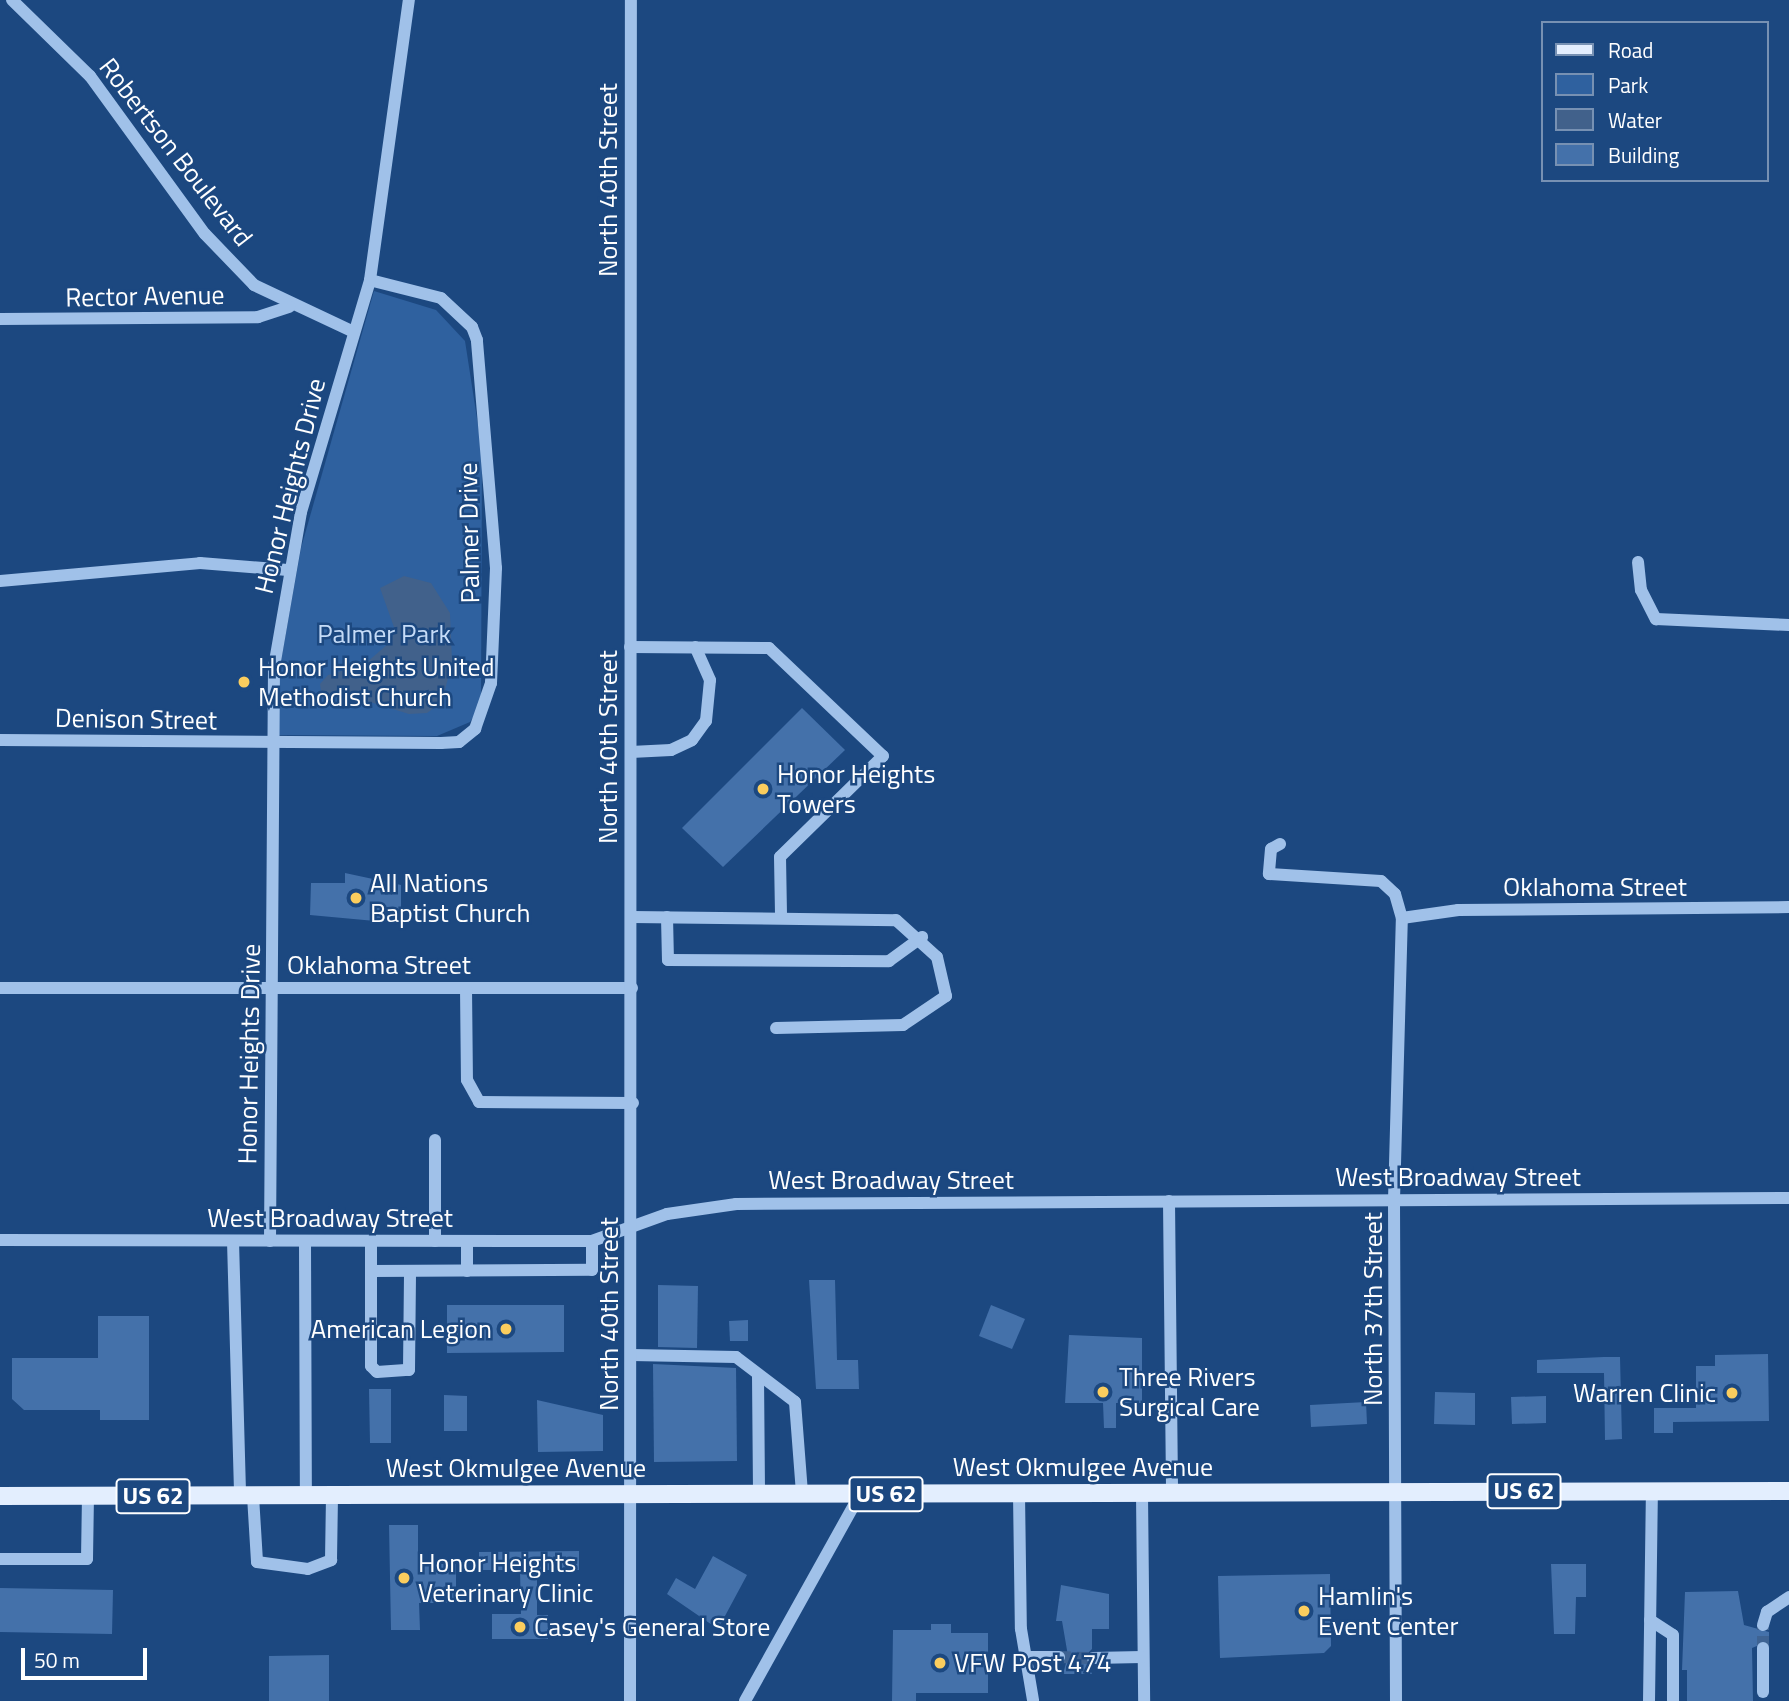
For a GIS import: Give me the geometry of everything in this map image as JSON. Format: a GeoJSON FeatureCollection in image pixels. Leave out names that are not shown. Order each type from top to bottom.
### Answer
{"type":"FeatureCollection","features":[{"type":"Feature","properties":{"kind":"main road","name":"West Okmulgee Avenue"},"geometry":{"type":"LineString","coordinates":[[0,1496],[1789,1491]]}},
{"type":"Feature","properties":{"kind":"street","name":"Robertson Boulevard"},"geometry":{"type":"LineString","coordinates":[[12,0],[99,86],[205,234],[254,285],[289,307],[354,332]]}},
{"type":"Feature","properties":{"kind":"street","name":"Honor Heights Drive"},"geometry":{"type":"LineString","coordinates":[[270,1241],[274,987],[271,745],[288,570],[370,280],[409,0]]}},
{"type":"Feature","properties":{"kind":"street","name":"North 40th Street"},"geometry":{"type":"LineString","coordinates":[[630,1701],[633,1103],[630,647],[631,0]]}},
{"type":"Feature","properties":{"kind":"street","name":"Palmer Drive"},"geometry":{"type":"LineString","coordinates":[[271,745],[459,742],[484,715],[491,683],[492,475],[477,340],[458,311],[441,298],[370,280]]}},
{"type":"Feature","properties":{"kind":"street","name":"Rector Avenue"},"geometry":{"type":"LineString","coordinates":[[0,318],[258,317],[289,307]]}},
{"type":"Feature","properties":{"kind":"street"},"geometry":{"type":"LineString","coordinates":[[1637,562],[1641,590],[1656,619],[1789,625]]}},
{"type":"Feature","properties":{"kind":"street"},"geometry":{"type":"LineString","coordinates":[[0,581],[200,564],[288,570]]}},
{"type":"Feature","properties":{"kind":"street"},"geometry":{"type":"LineString","coordinates":[[630,647],[769,648],[883,755],[780,857],[781,917]]}},
{"type":"Feature","properties":{"kind":"street"},"geometry":{"type":"LineString","coordinates":[[631,752],[671,750],[692,740],[706,720],[710,680],[695,648]]}},
{"type":"Feature","properties":{"kind":"street","name":"Denison Street"},"geometry":{"type":"LineString","coordinates":[[0,740],[271,745]]}},
{"type":"Feature","properties":{"kind":"street"},"geometry":{"type":"LineString","coordinates":[[1280,844],[1270,849],[1269,874],[1381,881],[1395,894],[1402,918]]}},
{"type":"Feature","properties":{"kind":"street","name":"Oklahoma Street"},"geometry":{"type":"LineString","coordinates":[[1402,918],[1458,910],[1789,907]]}},
{"type":"Feature","properties":{"kind":"street"},"geometry":{"type":"LineString","coordinates":[[632,917],[781,917],[902,921],[922,937],[937,957],[946,996],[903,1025],[877,1030],[776,1028]]}},
{"type":"Feature","properties":{"kind":"street"},"geometry":{"type":"LineString","coordinates":[[667,917],[668,960],[889,961],[922,937]]}},
{"type":"Feature","properties":{"kind":"street","name":"North 37th Street"},"geometry":{"type":"LineString","coordinates":[[1396,1701],[1394,1200],[1402,918]]}},
{"type":"Feature","properties":{"kind":"street","name":"Oklahoma Street"},"geometry":{"type":"LineString","coordinates":[[0,988],[632,988]]}},
{"type":"Feature","properties":{"kind":"street"},"geometry":{"type":"LineString","coordinates":[[466,988],[470,1096],[479,1102],[633,1103]]}},
{"type":"Feature","properties":{"kind":"street"},"geometry":{"type":"LineString","coordinates":[[435,1140],[435,1241]]}},
{"type":"Feature","properties":{"kind":"street","name":"West Broadway Street"},"geometry":{"type":"LineString","coordinates":[[0,1240],[592,1241],[632,1230],[667,1214],[736,1204],[1789,1198]]}},
{"type":"Feature","properties":{"kind":"street"},"geometry":{"type":"LineString","coordinates":[[1170,1201],[1171,1494]]}},
{"type":"Feature","properties":{"kind":"street"},"geometry":{"type":"LineString","coordinates":[[233,1241],[247,1496],[257,1562],[308,1569],[331,1560],[332,1496]]}},
{"type":"Feature","properties":{"kind":"street"},"geometry":{"type":"LineString","coordinates":[[467,1241],[467,1271]]}},
{"type":"Feature","properties":{"kind":"street"},"geometry":{"type":"LineString","coordinates":[[371,1271],[592,1270],[592,1241]]}},
{"type":"Feature","properties":{"kind":"street"},"geometry":{"type":"LineString","coordinates":[[305,1242],[306,1496]]}},
{"type":"Feature","properties":{"kind":"street"},"geometry":{"type":"LineString","coordinates":[[371,1242],[371,1366],[405,1372],[410,1366],[410,1271]]}},
{"type":"Feature","properties":{"kind":"street"},"geometry":{"type":"LineString","coordinates":[[632,1355],[736,1357],[795,1402],[800,1414],[802,1494]]}},
{"type":"Feature","properties":{"kind":"street"},"geometry":{"type":"LineString","coordinates":[[758,1376],[759,1494]]}},
{"type":"Feature","properties":{"kind":"street"},"geometry":{"type":"LineString","coordinates":[[1649,1701],[1652,1491]]}},
{"type":"Feature","properties":{"kind":"street"},"geometry":{"type":"LineString","coordinates":[[745,1701],[860,1494]]}},
{"type":"Feature","properties":{"kind":"street"},"geometry":{"type":"LineString","coordinates":[[1019,1494],[1026,1657],[1033,1700]]}},
{"type":"Feature","properties":{"kind":"street"},"geometry":{"type":"LineString","coordinates":[[1142,1494],[1144,1701]]}},
{"type":"Feature","properties":{"kind":"street"},"geometry":{"type":"LineString","coordinates":[[0,1559],[87,1559],[88,1496]]}},
{"type":"Feature","properties":{"kind":"street"},"geometry":{"type":"LineString","coordinates":[[1763,1625],[1767,1612],[1789,1597]]}},
{"type":"Feature","properties":{"kind":"street"},"geometry":{"type":"LineString","coordinates":[[1650,1620],[1673,1635],[1673,1701]]}},
{"type":"Feature","properties":{"kind":"street"},"geometry":{"type":"LineString","coordinates":[[1763,1648],[1763,1692]]}},
{"type":"Feature","properties":{"kind":"street"},"geometry":{"type":"LineString","coordinates":[[1026,1657],[1059,1657]]}},
{"type":"Feature","properties":{"kind":"street"},"geometry":{"type":"LineString","coordinates":[[1093,1658],[1142,1657]]}},
{"type":"Feature","properties":{"kind":"green space","name":"Palmer Park"},"geometry":{"type":"Polygon","coordinates":[[[374,291],[436,310],[465,341],[482,451],[481,706],[470,722],[437,736],[276,735],[281,661],[301,548],[374,291]]]}},
{"type":"Feature","properties":{"kind":"water"},"geometry":{"type":"Polygon","coordinates":[[[404,576],[431,583],[450,613],[452,662],[442,702],[427,713],[409,714],[357,698],[322,698],[320,684],[328,675],[365,664],[390,642],[395,630],[380,588],[404,576]]]}},
{"type":"Feature","properties":{"kind":"building","name":"Honor Heights Towers"},"geometry":{"type":"Polygon","coordinates":[[[802,708],[845,750],[723,867],[682,828],[802,708]]]}},
{"type":"Feature","properties":{"kind":"building","name":"All Nations Baptist Church"},"geometry":{"type":"Polygon","coordinates":[[[345,873],[401,885],[401,912],[386,912],[386,922],[310,915],[311,883],[345,883],[345,873]]]}},
{"type":"Feature","properties":{"kind":"building"},"geometry":{"type":"Polygon","coordinates":[[[809,1280],[835,1280],[837,1360],[858,1360],[859,1389],[816,1389],[809,1280]]]}},
{"type":"Feature","properties":{"kind":"building"},"geometry":{"type":"Polygon","coordinates":[[[658,1285],[698,1286],[697,1348],[658,1347],[658,1285]]]}},
{"type":"Feature","properties":{"kind":"building","name":"American Legion"},"geometry":{"type":"Polygon","coordinates":[[[447,1305],[564,1305],[564,1352],[447,1353],[447,1305]]]}},
{"type":"Feature","properties":{"kind":"building"},"geometry":{"type":"Polygon","coordinates":[[[991,1305],[1025,1319],[1012,1349],[979,1336],[991,1305]]]}},
{"type":"Feature","properties":{"kind":"building"},"geometry":{"type":"Polygon","coordinates":[[[98,1316],[149,1316],[149,1420],[100,1420],[100,1410],[24,1410],[12,1399],[12,1358],[98,1358],[98,1316]]]}},
{"type":"Feature","properties":{"kind":"building"},"geometry":{"type":"Polygon","coordinates":[[[748,1320],[748,1341],[730,1341],[729,1321],[748,1320]]]}},
{"type":"Feature","properties":{"kind":"building","name":"Three Rivers Surgical Care"},"geometry":{"type":"Polygon","coordinates":[[[1069,1335],[1142,1338],[1142,1403],[1116,1403],[1116,1428],[1104,1428],[1103,1403],[1065,1403],[1069,1335]]]}},
{"type":"Feature","properties":{"kind":"building","name":"Warren Clinic"},"geometry":{"type":"Polygon","coordinates":[[[1768,1354],[1769,1421],[1673,1422],[1673,1433],[1654,1433],[1654,1408],[1696,1408],[1696,1366],[1715,1366],[1715,1355],[1768,1354]]]}},
{"type":"Feature","properties":{"kind":"building"},"geometry":{"type":"Polygon","coordinates":[[[1620,1357],[1622,1439],[1605,1440],[1604,1373],[1537,1373],[1537,1360],[1620,1357]]]}},
{"type":"Feature","properties":{"kind":"building"},"geometry":{"type":"Polygon","coordinates":[[[653,1364],[736,1368],[737,1461],[654,1462],[653,1364]]]}},
{"type":"Feature","properties":{"kind":"building"},"geometry":{"type":"Polygon","coordinates":[[[369,1389],[391,1389],[391,1443],[370,1443],[369,1389]]]}},
{"type":"Feature","properties":{"kind":"building"},"geometry":{"type":"Polygon","coordinates":[[[1435,1392],[1475,1393],[1475,1425],[1434,1424],[1435,1392]]]}},
{"type":"Feature","properties":{"kind":"building"},"geometry":{"type":"Polygon","coordinates":[[[444,1395],[467,1396],[467,1431],[444,1431],[444,1395]]]}},
{"type":"Feature","properties":{"kind":"building"},"geometry":{"type":"Polygon","coordinates":[[[1546,1396],[1546,1423],[1512,1424],[1511,1397],[1546,1396]]]}},
{"type":"Feature","properties":{"kind":"building"},"geometry":{"type":"Polygon","coordinates":[[[537,1400],[603,1415],[603,1451],[538,1452],[537,1400]]]}},
{"type":"Feature","properties":{"kind":"building"},"geometry":{"type":"Polygon","coordinates":[[[1366,1402],[1367,1424],[1311,1427],[1310,1405],[1366,1402]]]}},
{"type":"Feature","properties":{"kind":"building","name":"Honor Heights Veterinary Clinic"},"geometry":{"type":"Polygon","coordinates":[[[389,1525],[418,1525],[418,1564],[456,1564],[456,1603],[419,1603],[420,1630],[391,1630],[389,1525]]]}},
{"type":"Feature","properties":{"kind":"building"},"geometry":{"type":"Polygon","coordinates":[[[579,1551],[579,1570],[537,1570],[537,1615],[548,1615],[548,1639],[492,1639],[492,1614],[521,1614],[520,1570],[479,1570],[479,1552],[579,1551]]]}},
{"type":"Feature","properties":{"kind":"building"},"geometry":{"type":"Polygon","coordinates":[[[713,1556],[747,1575],[718,1629],[667,1594],[676,1578],[695,1589],[713,1556]]]}},
{"type":"Feature","properties":{"kind":"building"},"geometry":{"type":"Polygon","coordinates":[[[1551,1564],[1586,1564],[1586,1597],[1576,1597],[1575,1634],[1554,1634],[1551,1564]]]}},
{"type":"Feature","properties":{"kind":"building"},"geometry":{"type":"Polygon","coordinates":[[[1330,1574],[1331,1646],[1324,1653],[1220,1658],[1218,1576],[1330,1574]]]}},
{"type":"Feature","properties":{"kind":"building"},"geometry":{"type":"Polygon","coordinates":[[[1061,1585],[1109,1594],[1109,1629],[1092,1629],[1092,1649],[1084,1657],[1092,1674],[1063,1674],[1068,1656],[1062,1621],[1056,1621],[1061,1585]]]}},
{"type":"Feature","properties":{"kind":"building"},"geometry":{"type":"Polygon","coordinates":[[[0,1588],[113,1590],[112,1634],[0,1632],[0,1588]]]}},
{"type":"Feature","properties":{"kind":"building"},"geometry":{"type":"Polygon","coordinates":[[[1738,1591],[1744,1625],[1769,1632],[1769,1641],[1752,1648],[1753,1701],[1687,1701],[1687,1670],[1682,1670],[1685,1592],[1738,1591]]]}},
{"type":"Feature","properties":{"kind":"building","name":"VFW Post 474"},"geometry":{"type":"Polygon","coordinates":[[[931,1624],[951,1624],[951,1633],[988,1633],[988,1693],[916,1693],[916,1701],[892,1701],[893,1630],[931,1630],[931,1624]]]}},
{"type":"Feature","properties":{"kind":"building"},"geometry":{"type":"Polygon","coordinates":[[[329,1655],[329,1701],[269,1701],[269,1656],[329,1655]]]}},
{"type":"Feature","properties":{"kind":"tunnel"},"geometry":{"type":"LineString","coordinates":[[1763,1625],[1763,1648]]}},
{"type":"Feature","properties":{"kind":"tunnel"},"geometry":{"type":"LineString","coordinates":[[1059,1657],[1093,1658]]}},
{"type":"Feature","properties":{"kind":"place","name":"Honor Heights United Methodist Church"},"geometry":{"type":"Point","coordinates":[244,682]}},
{"type":"Feature","properties":{"kind":"place","name":"Honor Heights Towers"},"geometry":{"type":"Point","coordinates":[763,789]}},
{"type":"Feature","properties":{"kind":"place","name":"All Nations Baptist Church"},"geometry":{"type":"Point","coordinates":[356,898]}},
{"type":"Feature","properties":{"kind":"place","name":"American Legion"},"geometry":{"type":"Point","coordinates":[506,1329]}},
{"type":"Feature","properties":{"kind":"place","name":"Three Rivers Surgical Care"},"geometry":{"type":"Point","coordinates":[1103,1392]}},
{"type":"Feature","properties":{"kind":"place","name":"Warren Clinic"},"geometry":{"type":"Point","coordinates":[1732,1393]}},
{"type":"Feature","properties":{"kind":"place","name":"Honor Heights Veterinary Clinic"},"geometry":{"type":"Point","coordinates":[404,1578]}},
{"type":"Feature","properties":{"kind":"place","name":"Hamlin's Event Center"},"geometry":{"type":"Point","coordinates":[1304,1611]}},
{"type":"Feature","properties":{"kind":"place","name":"Casey's General Store"},"geometry":{"type":"Point","coordinates":[520,1627]}},
{"type":"Feature","properties":{"kind":"place","name":"VFW Post 474"},"geometry":{"type":"Point","coordinates":[940,1663]}}]}
